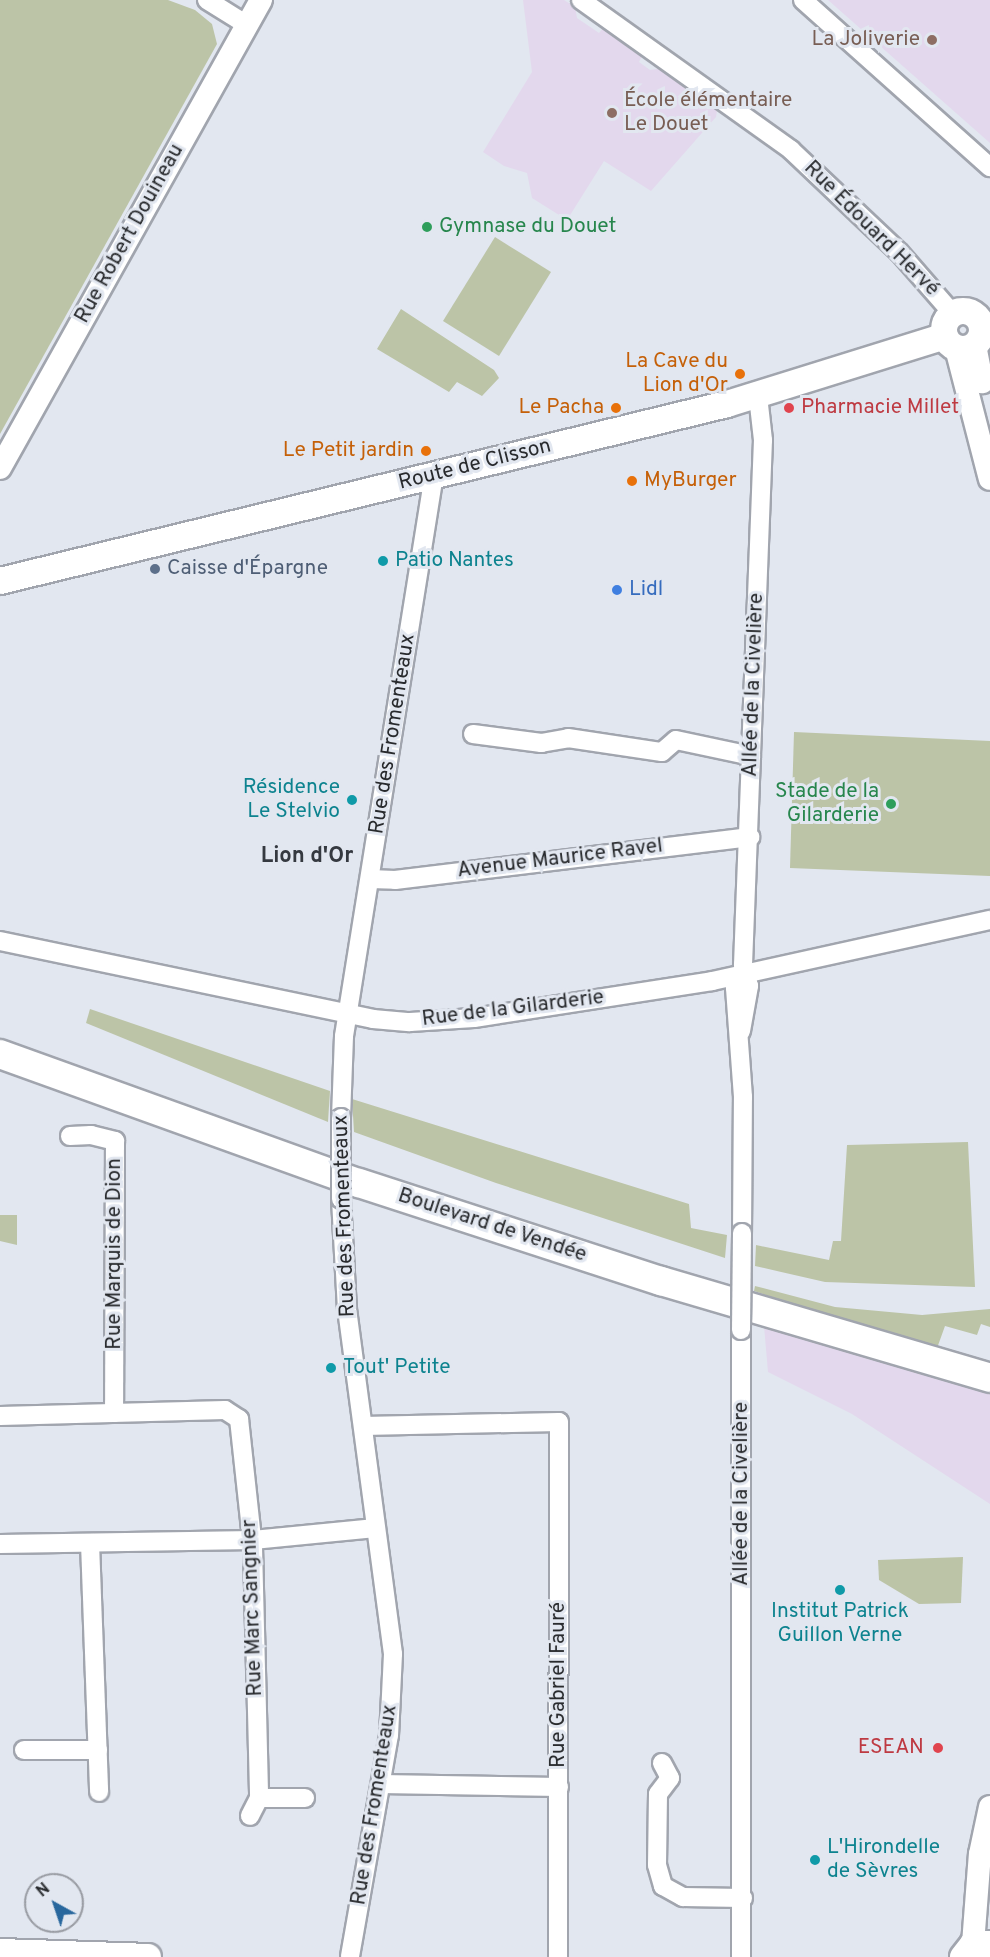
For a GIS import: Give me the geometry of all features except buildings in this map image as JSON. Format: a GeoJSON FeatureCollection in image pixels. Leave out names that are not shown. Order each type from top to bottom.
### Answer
{"type":"FeatureCollection","features":[{"type":"Feature","properties":{"kind":"main road","name":"Route de Clisson"},"geometry":{"type":"LineString","coordinates":[[0,581],[758,396],[970,326]]}},
{"type":"Feature","properties":{"kind":"main road","name":"Boulevard de Vendée"},"geometry":{"type":"LineString","coordinates":[[0,1054],[391,1193],[661,1281],[990,1378]]}},
{"type":"Feature","properties":{"kind":"main road"},"geometry":{"type":"LineString","coordinates":[[0,1952],[148,1957]]}},
{"type":"Feature","properties":{"kind":"street"},"geometry":{"type":"LineString","coordinates":[[207,0],[247,25]]}},
{"type":"Feature","properties":{"kind":"street","name":"Rue Robert Douineau"},"geometry":{"type":"LineString","coordinates":[[0,468],[261,0]]}},
{"type":"Feature","properties":{"kind":"street","name":"Rue Édouard Hervé"},"geometry":{"type":"LineString","coordinates":[[581,0],[791,150],[891,244],[970,326]]}},
{"type":"Feature","properties":{"kind":"street"},"geometry":{"type":"LineString","coordinates":[[803,0],[990,167]]}},
{"type":"Feature","properties":{"kind":"street"},"geometry":{"type":"LineString","coordinates":[[970,326],[990,419]]}},
{"type":"Feature","properties":{"kind":"street"},"geometry":{"type":"LineString","coordinates":[[970,326],[990,479]]}},
{"type":"Feature","properties":{"kind":"street","name":"Allée de la Civelière"},"geometry":{"type":"LineString","coordinates":[[741,1957],[743,1899],[741,1031],[749,986],[743,975],[750,837],[763,440],[758,396]]}},
{"type":"Feature","properties":{"kind":"street","name":"Rue des Fromenteaux"},"geometry":{"type":"LineString","coordinates":[[350,1957],[393,1711],[393,1654],[347,1309],[341,1199],[341,1118],[348,1012],[434,475]]}},
{"type":"Feature","properties":{"kind":"street"},"geometry":{"type":"LineString","coordinates":[[473,734],[541,743],[568,738],[662,752],[676,740],[751,756]]}},
{"type":"Feature","properties":{"kind":"street","name":"Avenue Maurice Ravel"},"geometry":{"type":"LineString","coordinates":[[370,879],[395,880],[750,837]]}},
{"type":"Feature","properties":{"kind":"street","name":"Rue de la Gilarderie"},"geometry":{"type":"LineString","coordinates":[[0,941],[390,1021],[474,1018],[743,975],[990,920]]}},
{"type":"Feature","properties":{"kind":"street","name":"Rue Marquis de Dion"},"geometry":{"type":"LineString","coordinates":[[70,1136],[91,1135],[115,1141],[114,1413]]}},
{"type":"Feature","properties":{"kind":"street","name":"Rue Marc Sangnier"},"geometry":{"type":"LineString","coordinates":[[114,1413],[225,1410],[239,1419],[253,1540],[259,1797],[250,1816]]}},
{"type":"Feature","properties":{"kind":"street"},"geometry":{"type":"LineString","coordinates":[[0,1416],[114,1413]]}},
{"type":"Feature","properties":{"kind":"street","name":"Rue Gabriel Fauré"},"geometry":{"type":"LineString","coordinates":[[363,1426],[559,1422],[558,1957]]}},
{"type":"Feature","properties":{"kind":"street"},"geometry":{"type":"LineString","coordinates":[[0,1544],[253,1540],[375,1528]]}},
{"type":"Feature","properties":{"kind":"street"},"geometry":{"type":"LineString","coordinates":[[90,1543],[99,1792]]}},
{"type":"Feature","properties":{"kind":"street"},"geometry":{"type":"LineString","coordinates":[[24,1750],[98,1750]]}},
{"type":"Feature","properties":{"kind":"street"},"geometry":{"type":"LineString","coordinates":[[662,1763],[670,1778],[658,1794],[657,1865],[663,1886],[683,1898],[743,1899]]}},
{"type":"Feature","properties":{"kind":"street"},"geometry":{"type":"LineString","coordinates":[[381,1784],[559,1787]]}},
{"type":"Feature","properties":{"kind":"street"},"geometry":{"type":"LineString","coordinates":[[259,1797],[305,1798]]}},
{"type":"Feature","properties":{"kind":"street"},"geometry":{"type":"LineString","coordinates":[[976,1948],[980,1854],[990,1807]]}},
{"type":"Feature","properties":{"kind":"street"},"geometry":{"type":"LineString","coordinates":[[980,1884],[990,1916]]}},
{"type":"Feature","properties":{"kind":"shaded area","name":"École élémentaire Le Douet"},"geometry":{"type":"Polygon","coordinates":[[[523,0],[564,0],[575,7],[577,18],[599,33],[604,27],[643,54],[639,62],[650,70],[663,68],[718,105],[716,117],[651,191],[604,161],[567,220],[532,198],[527,173],[504,166],[483,152],[532,72],[523,0]]]}},
{"type":"Feature","properties":{"kind":"shaded area","name":"La Joliverie"},"geometry":{"type":"Polygon","coordinates":[[[828,0],[990,0],[990,143],[828,0]]]}},
{"type":"Feature","properties":{"kind":"shaded area"},"geometry":{"type":"Polygon","coordinates":[[[764,1326],[990,1394],[990,1504],[852,1414],[768,1372],[764,1326]]]}},
{"type":"Feature","properties":{"kind":"green space"},"geometry":{"type":"Polygon","coordinates":[[[0,0],[168,0],[195,10],[212,24],[217,44],[0,434],[0,0]]]}},
{"type":"Feature","properties":{"kind":"green space"},"geometry":{"type":"Polygon","coordinates":[[[495,237],[551,272],[499,356],[443,321],[495,237]]]}},
{"type":"Feature","properties":{"kind":"green space"},"geometry":{"type":"Polygon","coordinates":[[[401,309],[494,370],[499,378],[482,396],[457,382],[449,392],[377,349],[401,309]]]}},
{"type":"Feature","properties":{"kind":"green space","name":"Stade de la Gilarderie"},"geometry":{"type":"Polygon","coordinates":[[[794,732],[990,741],[990,876],[790,868],[794,732]]]}},
{"type":"Feature","properties":{"kind":"green space"},"geometry":{"type":"Polygon","coordinates":[[[90,1009],[330,1091],[328,1122],[86,1023],[90,1009]]]}},
{"type":"Feature","properties":{"kind":"green space"},"geometry":{"type":"Polygon","coordinates":[[[352,1099],[689,1204],[691,1228],[727,1235],[725,1258],[496,1183],[354,1132],[352,1099]]]}},
{"type":"Feature","properties":{"kind":"green space"},"geometry":{"type":"Polygon","coordinates":[[[968,1142],[975,1287],[825,1282],[755,1266],[756,1245],[829,1260],[833,1241],[841,1241],[847,1145],[968,1142]]]}},
{"type":"Feature","properties":{"kind":"green space"},"geometry":{"type":"Polygon","coordinates":[[[0,1215],[17,1215],[17,1245],[0,1241],[0,1215]]]}},
{"type":"Feature","properties":{"kind":"green space"},"geometry":{"type":"Polygon","coordinates":[[[755,1286],[835,1307],[922,1315],[990,1309],[990,1327],[981,1324],[977,1335],[945,1326],[936,1351],[754,1291],[755,1286]]]}},
{"type":"Feature","properties":{"kind":"green space"},"geometry":{"type":"Polygon","coordinates":[[[963,1557],[961,1603],[919,1604],[879,1580],[878,1560],[963,1557]]]}},
{"type":"Feature","properties":{"kind":"place","name":"La Joliverie"},"geometry":{"type":"Point","coordinates":[932,40]}},
{"type":"Feature","properties":{"kind":"place","name":"École élémentaire Le Douet"},"geometry":{"type":"Point","coordinates":[612,113]}},
{"type":"Feature","properties":{"kind":"place","name":"Gymnase du Douet"},"geometry":{"type":"Point","coordinates":[427,227]}},
{"type":"Feature","properties":{"kind":"place","name":"La Cave du Lion d'Or"},"geometry":{"type":"Point","coordinates":[740,374]}},
{"type":"Feature","properties":{"kind":"place","name":"Le Pacha"},"geometry":{"type":"Point","coordinates":[616,408]}},
{"type":"Feature","properties":{"kind":"place","name":"Pharmacie Millet"},"geometry":{"type":"Point","coordinates":[789,408]}},
{"type":"Feature","properties":{"kind":"place","name":"Le Petit jardin"},"geometry":{"type":"Point","coordinates":[426,451]}},
{"type":"Feature","properties":{"kind":"place","name":"MyBurger"},"geometry":{"type":"Point","coordinates":[632,481]}},
{"type":"Feature","properties":{"kind":"place","name":"Patio Nantes"},"geometry":{"type":"Point","coordinates":[383,561]}},
{"type":"Feature","properties":{"kind":"place","name":"Caisse d'Épargne"},"geometry":{"type":"Point","coordinates":[155,569]}},
{"type":"Feature","properties":{"kind":"place","name":"Lidl"},"geometry":{"type":"Point","coordinates":[617,590]}},
{"type":"Feature","properties":{"kind":"place","name":"Résidence Le Stelvio"},"geometry":{"type":"Point","coordinates":[352,800]}},
{"type":"Feature","properties":{"kind":"place","name":"Stade de la Gilarderie"},"geometry":{"type":"Point","coordinates":[891,804]}},
{"type":"Feature","properties":{"kind":"place","name":"Tout' Petite"},"geometry":{"type":"Point","coordinates":[331,1368]}},
{"type":"Feature","properties":{"kind":"place","name":"Institut Patrick Guillon Verne"},"geometry":{"type":"Point","coordinates":[840,1590]}},
{"type":"Feature","properties":{"kind":"place","name":"ESEAN"},"geometry":{"type":"Point","coordinates":[938,1748]}},
{"type":"Feature","properties":{"kind":"place","name":"L'Hirondelle de Sèvres"},"geometry":{"type":"Point","coordinates":[815,1860]}},
{"type":"Feature","properties":{"kind":"district","name":"Lion d'Or"},"geometry":{"type":"Point","coordinates":[307,857]}}]}
